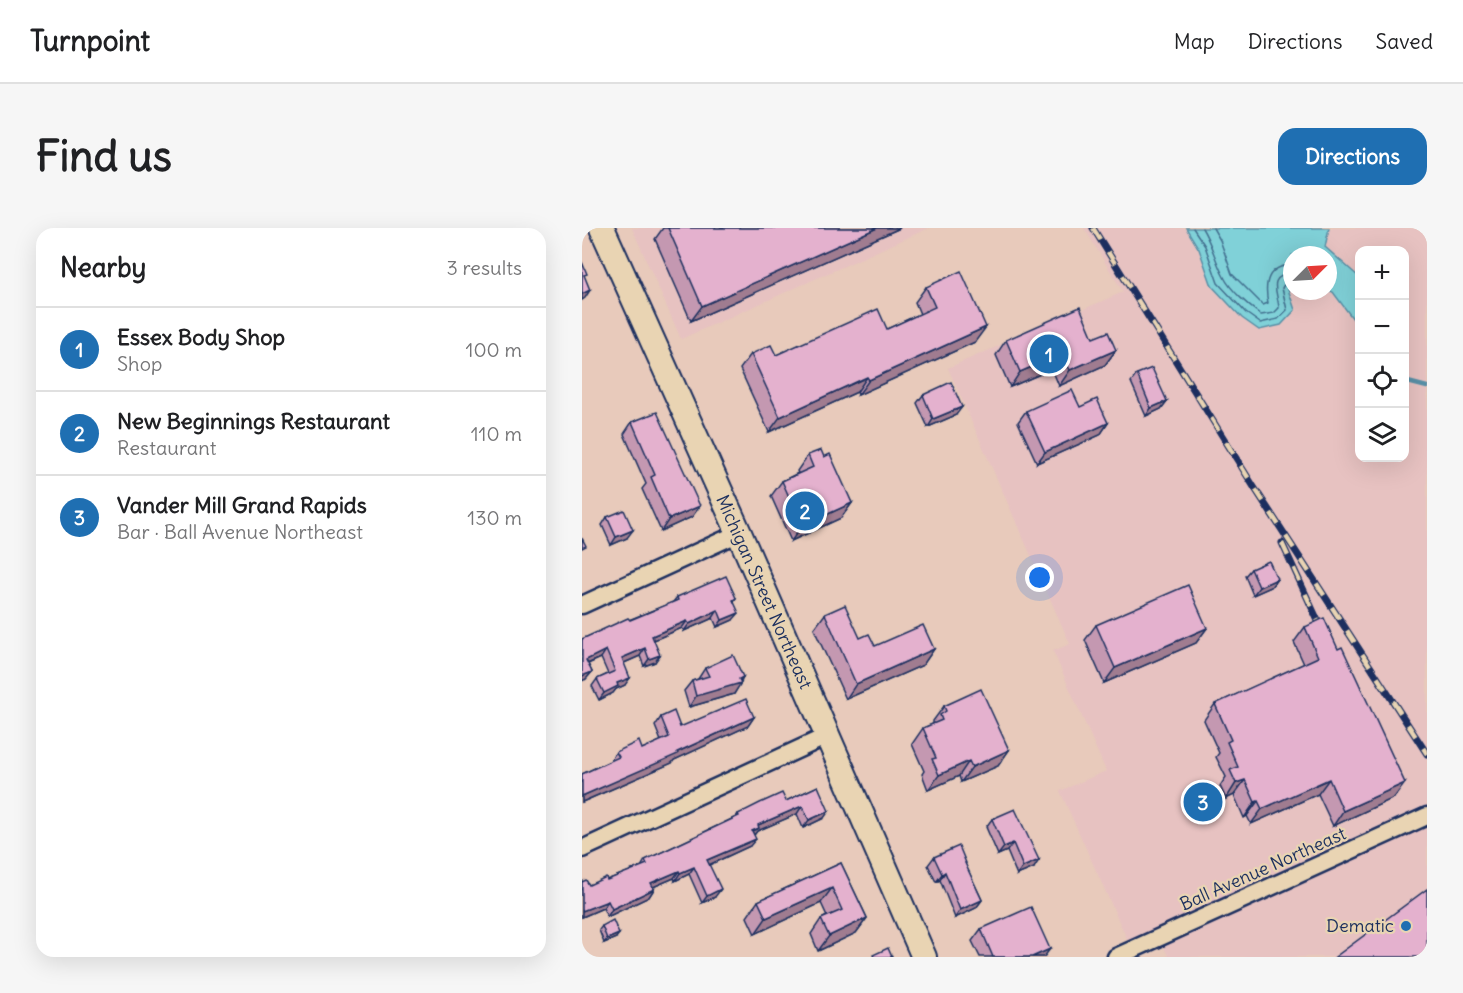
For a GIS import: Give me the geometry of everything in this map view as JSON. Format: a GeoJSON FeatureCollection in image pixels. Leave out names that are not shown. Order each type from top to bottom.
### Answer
{"type":"FeatureCollection","features":[{"type":"Feature","properties":{"kind":"main road","name":"Michigan Street Northeast"},"geometry":{"type":"LineString","coordinates":[[602,228],[739,533],[924,957]]}},
{"type":"Feature","properties":{"kind":"street"},"geometry":{"type":"LineString","coordinates":[[582,605],[739,533]]}},
{"type":"Feature","properties":{"kind":"street"},"geometry":{"type":"LineString","coordinates":[[582,849],[827,736]]}},
{"type":"Feature","properties":{"kind":"street","name":"Ball Avenue Northeast"},"geometry":{"type":"LineString","coordinates":[[1116,957],[1427,816]]}},
{"type":"Feature","properties":{"kind":"shaded area"},"geometry":{"type":"Polygon","coordinates":[[[632,228],[929,228],[681,339],[632,228]]]}},
{"type":"Feature","properties":{"kind":"shaded area"},"geometry":{"type":"Polygon","coordinates":[[[1084,228],[1427,228],[1427,957],[1169,957],[1159,938],[1132,950],[1060,791],[1106,771],[1053,651],[1070,644],[948,368],[1123,292],[1084,228]]]}},
{"type":"Feature","properties":{"kind":"water"},"geometry":{"type":"Polygon","coordinates":[[[1186,228],[1329,228],[1325,246],[1283,246],[1283,300],[1292,300],[1295,310],[1281,325],[1259,330],[1242,318],[1212,286],[1199,249],[1186,228]]]}},
{"type":"Feature","properties":{"kind":"water"},"geometry":{"type":"Polygon","coordinates":[[[1337,258],[1355,273],[1355,322],[1337,297],[1337,258]]]}},
{"type":"Feature","properties":{"kind":"building"},"geometry":{"type":"Polygon","coordinates":[[[668,228],[877,228],[702,306],[668,228]]]}},
{"type":"Feature","properties":{"kind":"building"},"geometry":{"type":"Polygon","coordinates":[[[582,262],[590,290],[582,294],[582,262]]]}},
{"type":"Feature","properties":{"kind":"building"},"geometry":{"type":"Polygon","coordinates":[[[961,271],[986,327],[869,380],[867,377],[780,417],[751,354],[771,345],[776,355],[878,309],[887,329],[935,307],[926,287],[961,271]]]}},
{"type":"Feature","properties":{"kind":"building"},"geometry":{"type":"Polygon","coordinates":[[[1080,307],[1093,338],[1108,332],[1116,350],[1070,370],[1062,354],[1020,372],[1006,340],[1080,307]]]}},
{"type":"Feature","properties":{"kind":"building"},"geometry":{"type":"Polygon","coordinates":[[[1152,368],[1167,401],[1151,408],[1137,374],[1152,368]]]}},
{"type":"Feature","properties":{"kind":"building"},"geometry":{"type":"Polygon","coordinates":[[[951,382],[962,407],[933,419],[923,395],[951,382]]]}},
{"type":"Feature","properties":{"kind":"building"},"geometry":{"type":"Polygon","coordinates":[[[1072,390],[1080,407],[1097,399],[1108,423],[1045,452],[1026,411],[1072,390]]]}},
{"type":"Feature","properties":{"kind":"building"},"geometry":{"type":"Polygon","coordinates":[[[657,412],[700,506],[669,519],[651,477],[655,475],[632,422],[657,412]]]}},
{"type":"Feature","properties":{"kind":"building"},"geometry":{"type":"Polygon","coordinates":[[[821,450],[824,457],[830,454],[852,503],[802,526],[782,481],[813,467],[808,455],[821,450]]]}},
{"type":"Feature","properties":{"kind":"building"},"geometry":{"type":"Polygon","coordinates":[[[624,510],[633,530],[616,537],[607,517],[624,510]]]}},
{"type":"Feature","properties":{"kind":"building"},"geometry":{"type":"Polygon","coordinates":[[[1269,561],[1277,579],[1259,587],[1251,569],[1269,561]]]}},
{"type":"Feature","properties":{"kind":"building"},"geometry":{"type":"Polygon","coordinates":[[[726,576],[736,598],[733,600],[739,613],[722,620],[718,610],[689,624],[687,621],[652,636],[660,655],[649,659],[645,648],[622,658],[630,678],[617,683],[618,686],[604,693],[597,679],[615,671],[606,650],[586,660],[592,672],[582,676],[582,639],[628,618],[630,620],[678,600],[677,597],[726,576]]]}},
{"type":"Feature","properties":{"kind":"building"},"geometry":{"type":"Polygon","coordinates":[[[1188,585],[1207,628],[1115,668],[1096,625],[1188,585]]]}},
{"type":"Feature","properties":{"kind":"building"},"geometry":{"type":"Polygon","coordinates":[[[845,605],[860,638],[869,634],[875,646],[923,625],[934,649],[856,684],[825,614],[845,605]]]}},
{"type":"Feature","properties":{"kind":"building"},"geometry":{"type":"Polygon","coordinates":[[[1324,618],[1338,649],[1342,647],[1405,783],[1343,811],[1329,779],[1262,809],[1258,801],[1255,802],[1245,780],[1236,783],[1230,770],[1238,767],[1227,742],[1231,740],[1215,704],[1318,657],[1305,627],[1324,618]]]}},
{"type":"Feature","properties":{"kind":"building"},"geometry":{"type":"Polygon","coordinates":[[[733,655],[743,677],[739,679],[741,683],[696,696],[692,681],[709,676],[705,668],[733,655]]]}},
{"type":"Feature","properties":{"kind":"building"},"geometry":{"type":"Polygon","coordinates":[[[981,689],[1009,750],[972,767],[969,761],[939,775],[932,759],[936,758],[923,728],[942,720],[940,715],[946,711],[944,706],[981,689]]]}},
{"type":"Feature","properties":{"kind":"building"},"geometry":{"type":"Polygon","coordinates":[[[746,699],[754,717],[677,752],[678,754],[582,796],[582,774],[619,757],[616,752],[639,741],[642,749],[669,737],[661,717],[674,711],[680,727],[746,699]]]}},
{"type":"Feature","properties":{"kind":"building"},"geometry":{"type":"Polygon","coordinates":[[[818,786],[829,811],[809,820],[802,806],[758,825],[759,828],[752,831],[756,839],[707,860],[721,889],[707,896],[694,867],[651,883],[654,889],[612,909],[608,901],[582,911],[582,882],[586,880],[589,885],[647,864],[645,860],[739,816],[738,814],[760,803],[782,793],[786,801],[818,786]]]}},
{"type":"Feature","properties":{"kind":"building"},"geometry":{"type":"Polygon","coordinates":[[[1015,809],[1039,860],[1023,867],[1013,843],[1004,847],[992,819],[1015,809]]]}},
{"type":"Feature","properties":{"kind":"building"},"geometry":{"type":"Polygon","coordinates":[[[959,846],[982,900],[960,910],[945,872],[942,874],[934,857],[959,846]]]}},
{"type":"Feature","properties":{"kind":"building"},"geometry":{"type":"Polygon","coordinates":[[[841,863],[867,918],[829,936],[821,919],[842,910],[832,888],[766,918],[758,901],[841,863]]]}},
{"type":"Feature","properties":{"kind":"building","name":"Dematic"},"geometry":{"type":"Polygon","coordinates":[[[1427,889],[1427,957],[1335,957],[1427,889]]]}},
{"type":"Feature","properties":{"kind":"building"},"geometry":{"type":"Polygon","coordinates":[[[1031,907],[1050,949],[1032,957],[993,957],[981,929],[1031,907]]]}},
{"type":"Feature","properties":{"kind":"building"},"geometry":{"type":"Polygon","coordinates":[[[613,920],[619,934],[607,939],[602,926],[613,920]]]}},
{"type":"Feature","properties":{"kind":"building"},"geometry":{"type":"Polygon","coordinates":[[[888,948],[892,957],[874,957],[873,955],[888,948]]]}},
{"type":"Feature","properties":{"kind":"waterway"},"geometry":{"type":"LineString","coordinates":[[1409,382],[1427,387]]}},
{"type":"Feature","properties":{"kind":"railway"},"geometry":{"type":"LineString","coordinates":[[1093,228],[1254,487],[1427,754]]}},
{"type":"Feature","properties":{"kind":"railway"},"geometry":{"type":"LineString","coordinates":[[1282,543],[1325,636]]}},
{"type":"Feature","properties":{"kind":"place","name":"Essex Body Shop"},"geometry":{"type":"Point","coordinates":[1049,354]}},
{"type":"Feature","properties":{"kind":"place","name":"New Beginnings Restaurant"},"geometry":{"type":"Point","coordinates":[805,511]}},
{"type":"Feature","properties":{"kind":"place","name":"Vander Mill Grand Rapids"},"geometry":{"type":"Point","coordinates":[1203,802]}},
{"type":"Feature","properties":{"kind":"place","name":"Dematic"},"geometry":{"type":"Point","coordinates":[1406,926]}}]}
